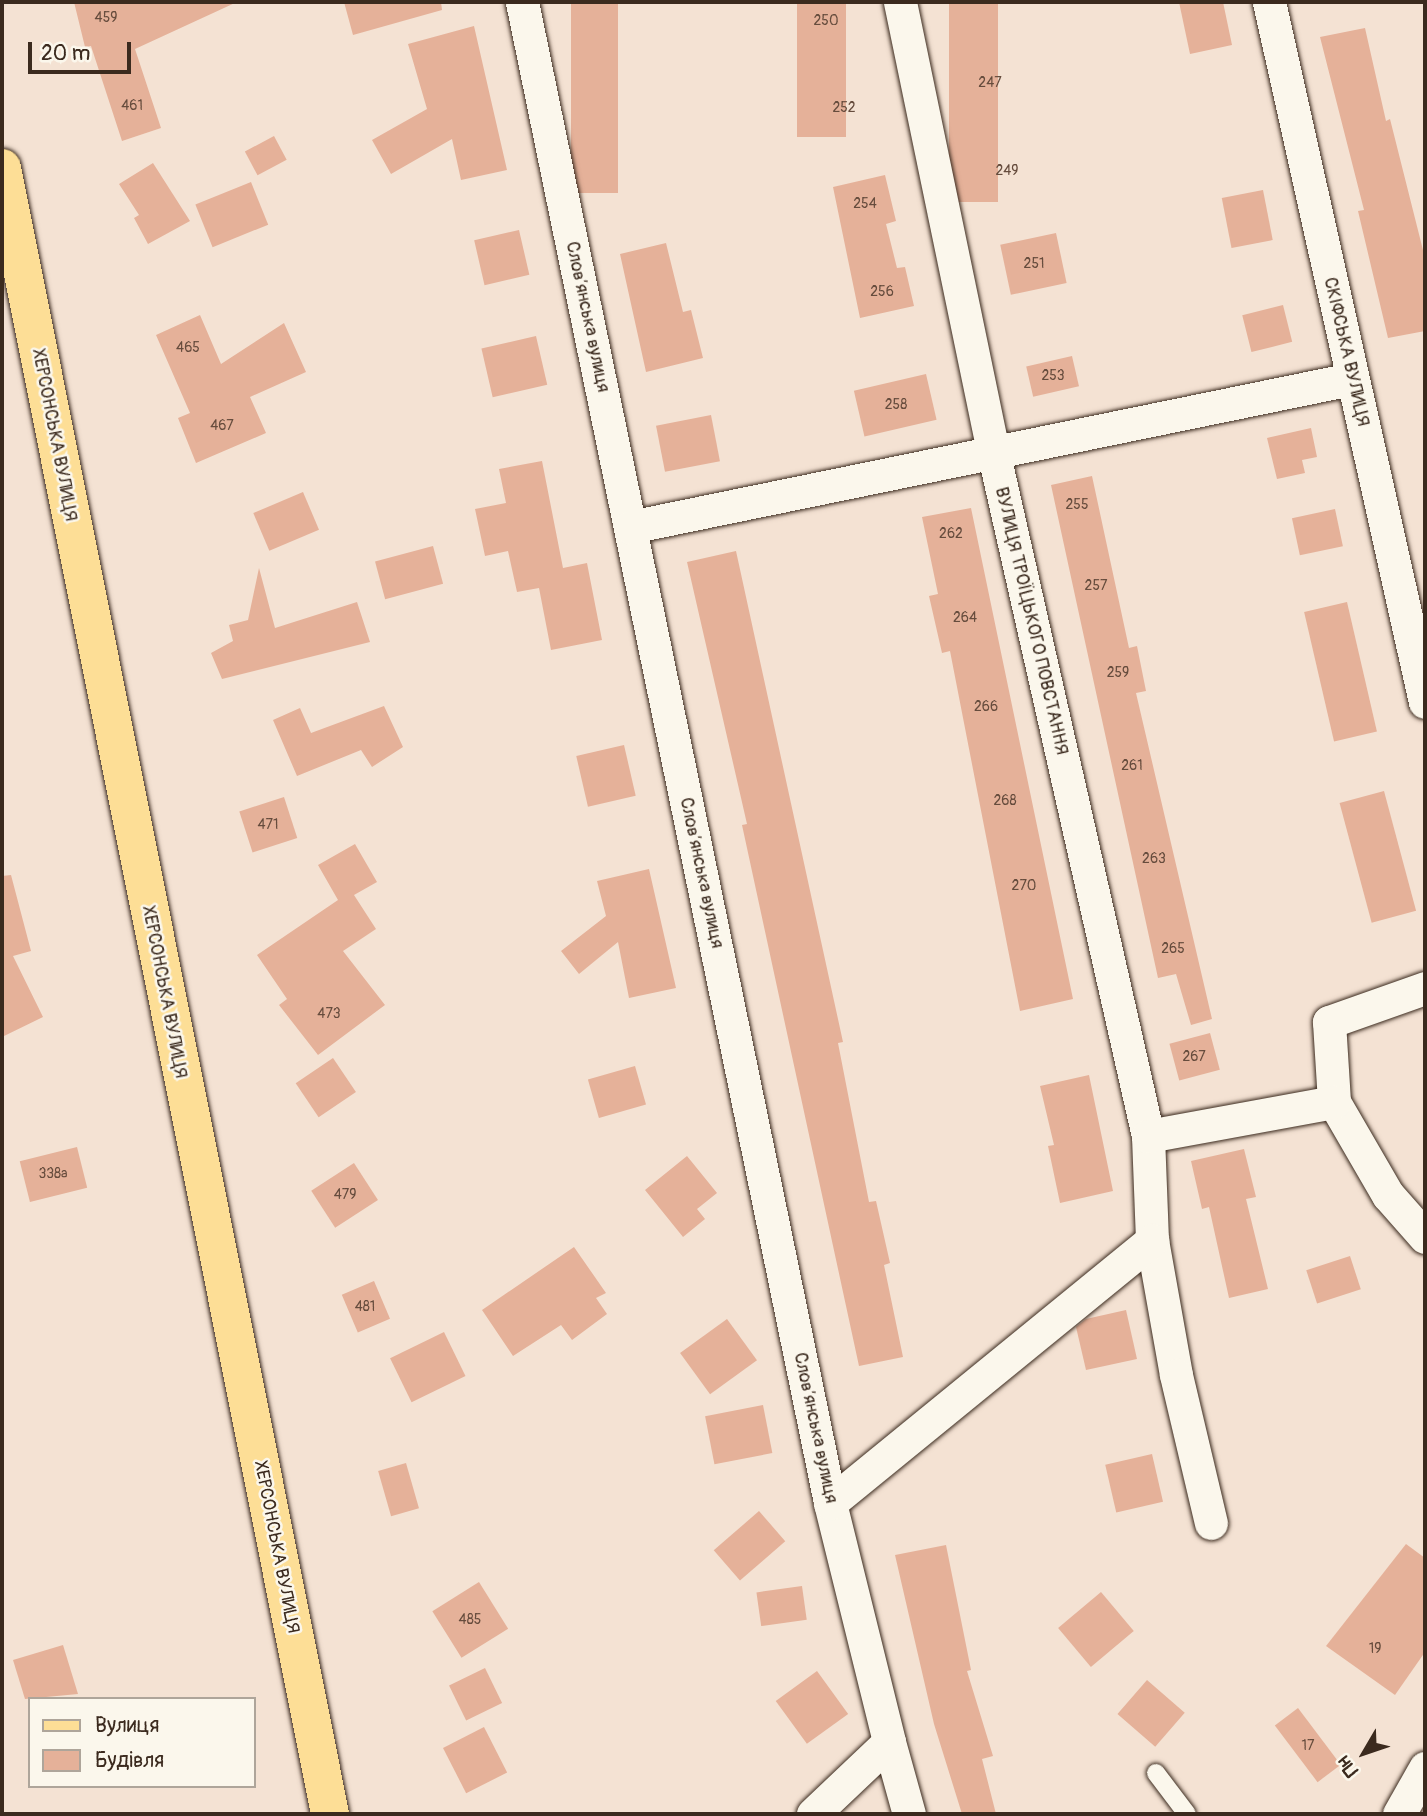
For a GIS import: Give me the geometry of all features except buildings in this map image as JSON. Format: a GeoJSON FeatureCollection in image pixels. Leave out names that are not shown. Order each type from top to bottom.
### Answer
{"type":"FeatureCollection","features":[{"type":"Feature","properties":{"kind":"main road","name":"ХЕРСОНСЬКА ВУЛИЦЯ"},"geometry":{"type":"LineString","coordinates":[[2,168],[330,1814]]}},
{"type":"Feature","properties":{"kind":"street","name":"Словʼянська вулиця"},"geometry":{"type":"LineString","coordinates":[[522,2],[830,1503],[909,1814]]}},
{"type":"Feature","properties":{"kind":"street","name":"ВУЛИЦЯ ТРОЇЦЬКОГО ПОВСТАННЯ"},"geometry":{"type":"LineString","coordinates":[[900,2],[994,455],[1148,1136],[1152,1240],[1176,1375],[1211,1523]]}},
{"type":"Feature","properties":{"kind":"street","name":"СКІФСЬКА ВУЛИЦЯ"},"geometry":{"type":"LineString","coordinates":[[1269,2],[1425,702]]}},
{"type":"Feature","properties":{"kind":"street"},"geometry":{"type":"LineString","coordinates":[[630,527],[994,455],[1351,379]]}},
{"type":"Feature","properties":{"kind":"street"},"geometry":{"type":"LineString","coordinates":[[1425,988],[1329,1022],[1334,1101],[1388,1195],[1425,1237]]}},
{"type":"Feature","properties":{"kind":"street"},"geometry":{"type":"LineString","coordinates":[[1148,1136],[1334,1101]]}},
{"type":"Feature","properties":{"kind":"street"},"geometry":{"type":"LineString","coordinates":[[830,1503],[1152,1240]]}},
{"type":"Feature","properties":{"kind":"street"},"geometry":{"type":"LineString","coordinates":[[813,1814],[889,1742]]}},
{"type":"Feature","properties":{"kind":"street"},"geometry":{"type":"LineString","coordinates":[[1399,1814],[1425,1768]]}},
{"type":"Feature","properties":{"kind":"lane"},"geometry":{"type":"LineString","coordinates":[[1156,1773],[1187,1814]]}}]}
